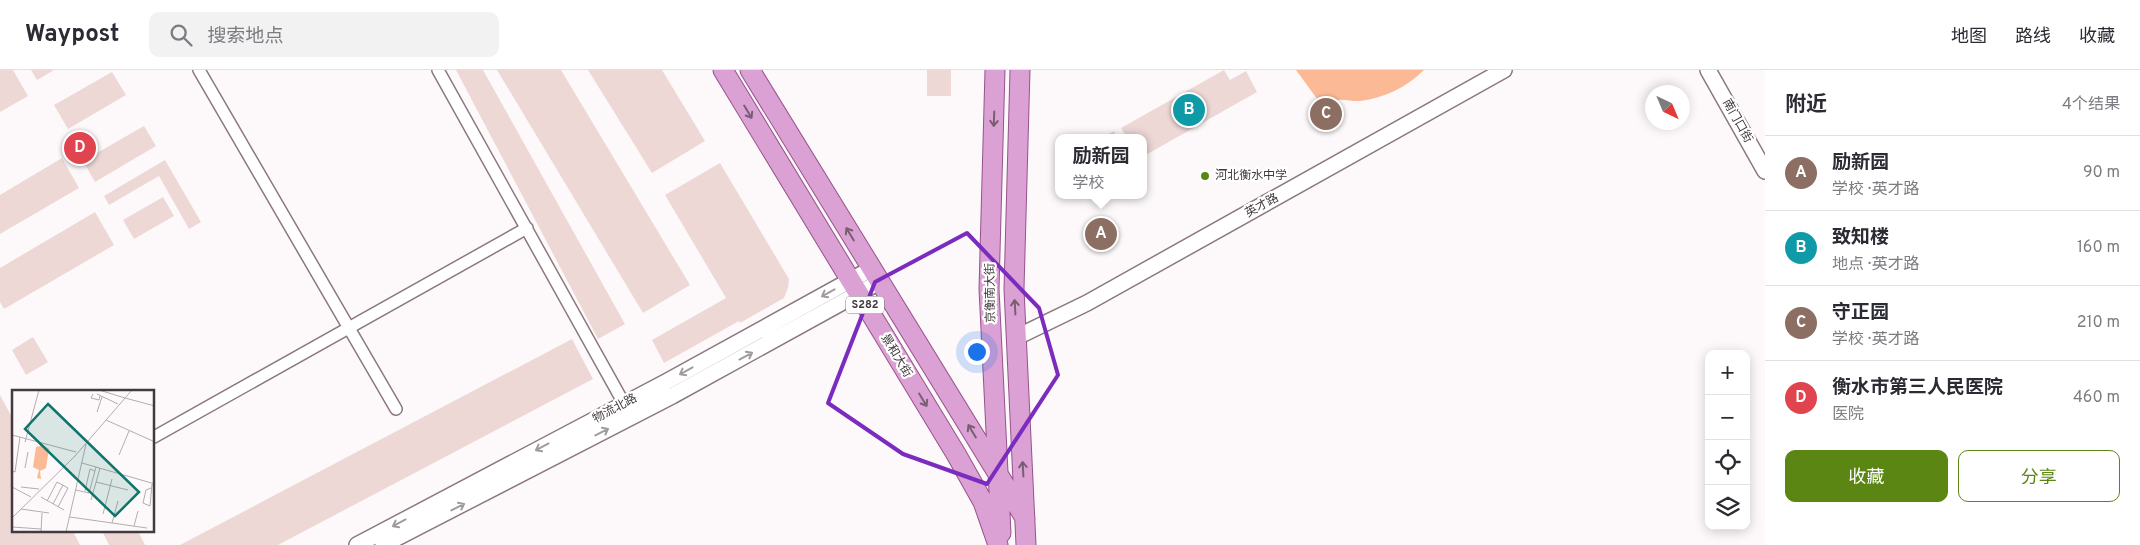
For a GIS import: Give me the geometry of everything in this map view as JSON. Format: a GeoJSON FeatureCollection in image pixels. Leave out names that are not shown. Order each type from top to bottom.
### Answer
{"type":"FeatureCollection","features":[{"type":"Feature","properties":{"kind":"main road","name":"景和大街"},"geometry":{"type":"LineString","coordinates":[[722,70],[956,454],[983,502],[999,545]]}},
{"type":"Feature","properties":{"kind":"main road","name":"景和大街"},"geometry":{"type":"LineString","coordinates":[[750,70],[1025,518]]}},
{"type":"Feature","properties":{"kind":"main road","name":"京衡南大街"},"geometry":{"type":"LineString","coordinates":[[995,70],[990,289],[999,545]]}},
{"type":"Feature","properties":{"kind":"main road","name":"京衡南大街"},"geometry":{"type":"LineString","coordinates":[[1020,70],[1014,289],[1026,545]]}},
{"type":"Feature","properties":{"kind":"street"},"geometry":{"type":"LineString","coordinates":[[199,70],[396,409]]}},
{"type":"Feature","properties":{"kind":"street"},"geometry":{"type":"LineString","coordinates":[[438,70],[622,400]]}},
{"type":"Feature","properties":{"kind":"street","name":"英才路"},"geometry":{"type":"LineString","coordinates":[[1017,337],[1086,303],[1504,70]]}},
{"type":"Feature","properties":{"kind":"street","name":"南门口街"},"geometry":{"type":"LineString","coordinates":[[1708,70],[1765,172]]}},
{"type":"Feature","properties":{"kind":"street"},"geometry":{"type":"LineString","coordinates":[[155,436],[526,228]]}},
{"type":"Feature","properties":{"kind":"street","name":"物流北路"},"geometry":{"type":"LineString","coordinates":[[383,545],[672,396],[875,276]]}},
{"type":"Feature","properties":{"kind":"street","name":"物流北路"},"geometry":{"type":"LineString","coordinates":[[358,545],[666,382],[854,288]]}},
{"type":"Feature","properties":{"kind":"highlighted area"},"geometry":{"type":"Polygon","coordinates":[[[967,233],[1039,308],[1058,375],[987,484],[903,454],[828,403],[875,282],[967,233]]]}},
{"type":"Feature","properties":{"kind":"shaded area"},"geometry":{"type":"Polygon","coordinates":[[[1296,70],[1424,70],[1410,82],[1387,94],[1369,100],[1337,100],[1323,107],[1296,70]]]}},
{"type":"Feature","properties":{"kind":"building"},"geometry":{"type":"Polygon","coordinates":[[[0,70],[13,70],[28,96],[0,112],[0,70]]]}},
{"type":"Feature","properties":{"kind":"building"},"geometry":{"type":"Polygon","coordinates":[[[31,70],[54,70],[37,80],[31,70]]]}},
{"type":"Feature","properties":{"kind":"building"},"geometry":{"type":"Polygon","coordinates":[[[456,70],[483,70],[625,324],[598,339],[456,70]]]}},
{"type":"Feature","properties":{"kind":"building"},"geometry":{"type":"Polygon","coordinates":[[[497,70],[561,70],[690,285],[643,313],[497,70]]]}},
{"type":"Feature","properties":{"kind":"building"},"geometry":{"type":"Polygon","coordinates":[[[588,70],[662,70],[705,141],[652,173],[588,70]]]}},
{"type":"Feature","properties":{"kind":"building"},"geometry":{"type":"Polygon","coordinates":[[[927,70],[951,70],[951,96],[927,96],[927,70]]]}},
{"type":"Feature","properties":{"kind":"building"},"geometry":{"type":"Polygon","coordinates":[[[1224,70],[1230,80],[1246,71],[1257,92],[1147,154],[1147,134],[1125,134],[1121,128],[1224,70]]]}},
{"type":"Feature","properties":{"kind":"building"},"geometry":{"type":"Polygon","coordinates":[[[112,72],[126,95],[68,129],[54,105],[112,72]]]}},
{"type":"Feature","properties":{"kind":"building"},"geometry":{"type":"Polygon","coordinates":[[[144,126],[156,146],[95,182],[83,161],[144,126]]]}},
{"type":"Feature","properties":{"kind":"building"},"geometry":{"type":"Polygon","coordinates":[[[62,158],[79,188],[0,234],[0,195],[62,158]]]}},
{"type":"Feature","properties":{"kind":"building"},"geometry":{"type":"Polygon","coordinates":[[[165,160],[201,222],[189,229],[159,176],[109,205],[104,196],[165,160]]]}},
{"type":"Feature","properties":{"kind":"building"},"geometry":{"type":"Polygon","coordinates":[[[720,163],[789,279],[788,288],[784,298],[664,363],[652,340],[726,298],[665,195],[720,163]]]}},
{"type":"Feature","properties":{"kind":"building"},"geometry":{"type":"Polygon","coordinates":[[[163,197],[174,216],[134,239],[123,220],[163,197]]]}},
{"type":"Feature","properties":{"kind":"building"},"geometry":{"type":"Polygon","coordinates":[[[95,212],[114,245],[4,309],[0,302],[0,268],[95,212]]]}},
{"type":"Feature","properties":{"kind":"building"},"geometry":{"type":"Polygon","coordinates":[[[33,337],[48,362],[26,375],[12,350],[33,337]]]}},
{"type":"Feature","properties":{"kind":"building"},"geometry":{"type":"Polygon","coordinates":[[[572,339],[593,379],[278,545],[180,545],[572,339]]]}},
{"type":"Feature","properties":{"kind":"building"},"geometry":{"type":"Polygon","coordinates":[[[0,395],[12,417],[12,532],[74,532],[80,545],[0,545],[0,395]]]}},
{"type":"Feature","properties":{"kind":"building"},"geometry":{"type":"Polygon","coordinates":[[[138,532],[145,545],[109,545],[103,533],[138,532]]]}},
{"type":"Feature","properties":{"kind":"place","name":"致知楼"},"geometry":{"type":"Point","coordinates":[1189,110]}},
{"type":"Feature","properties":{"kind":"place","name":"守正园"},"geometry":{"type":"Point","coordinates":[1326,114]}},
{"type":"Feature","properties":{"kind":"place","name":"衡水市第三人民医院"},"geometry":{"type":"Point","coordinates":[80,148]}},
{"type":"Feature","properties":{"kind":"place","name":"河北衡水中学"},"geometry":{"type":"Point","coordinates":[1205,176]}},
{"type":"Feature","properties":{"kind":"place","name":"励新园"},"geometry":{"type":"Point","coordinates":[1101,234]}}]}
